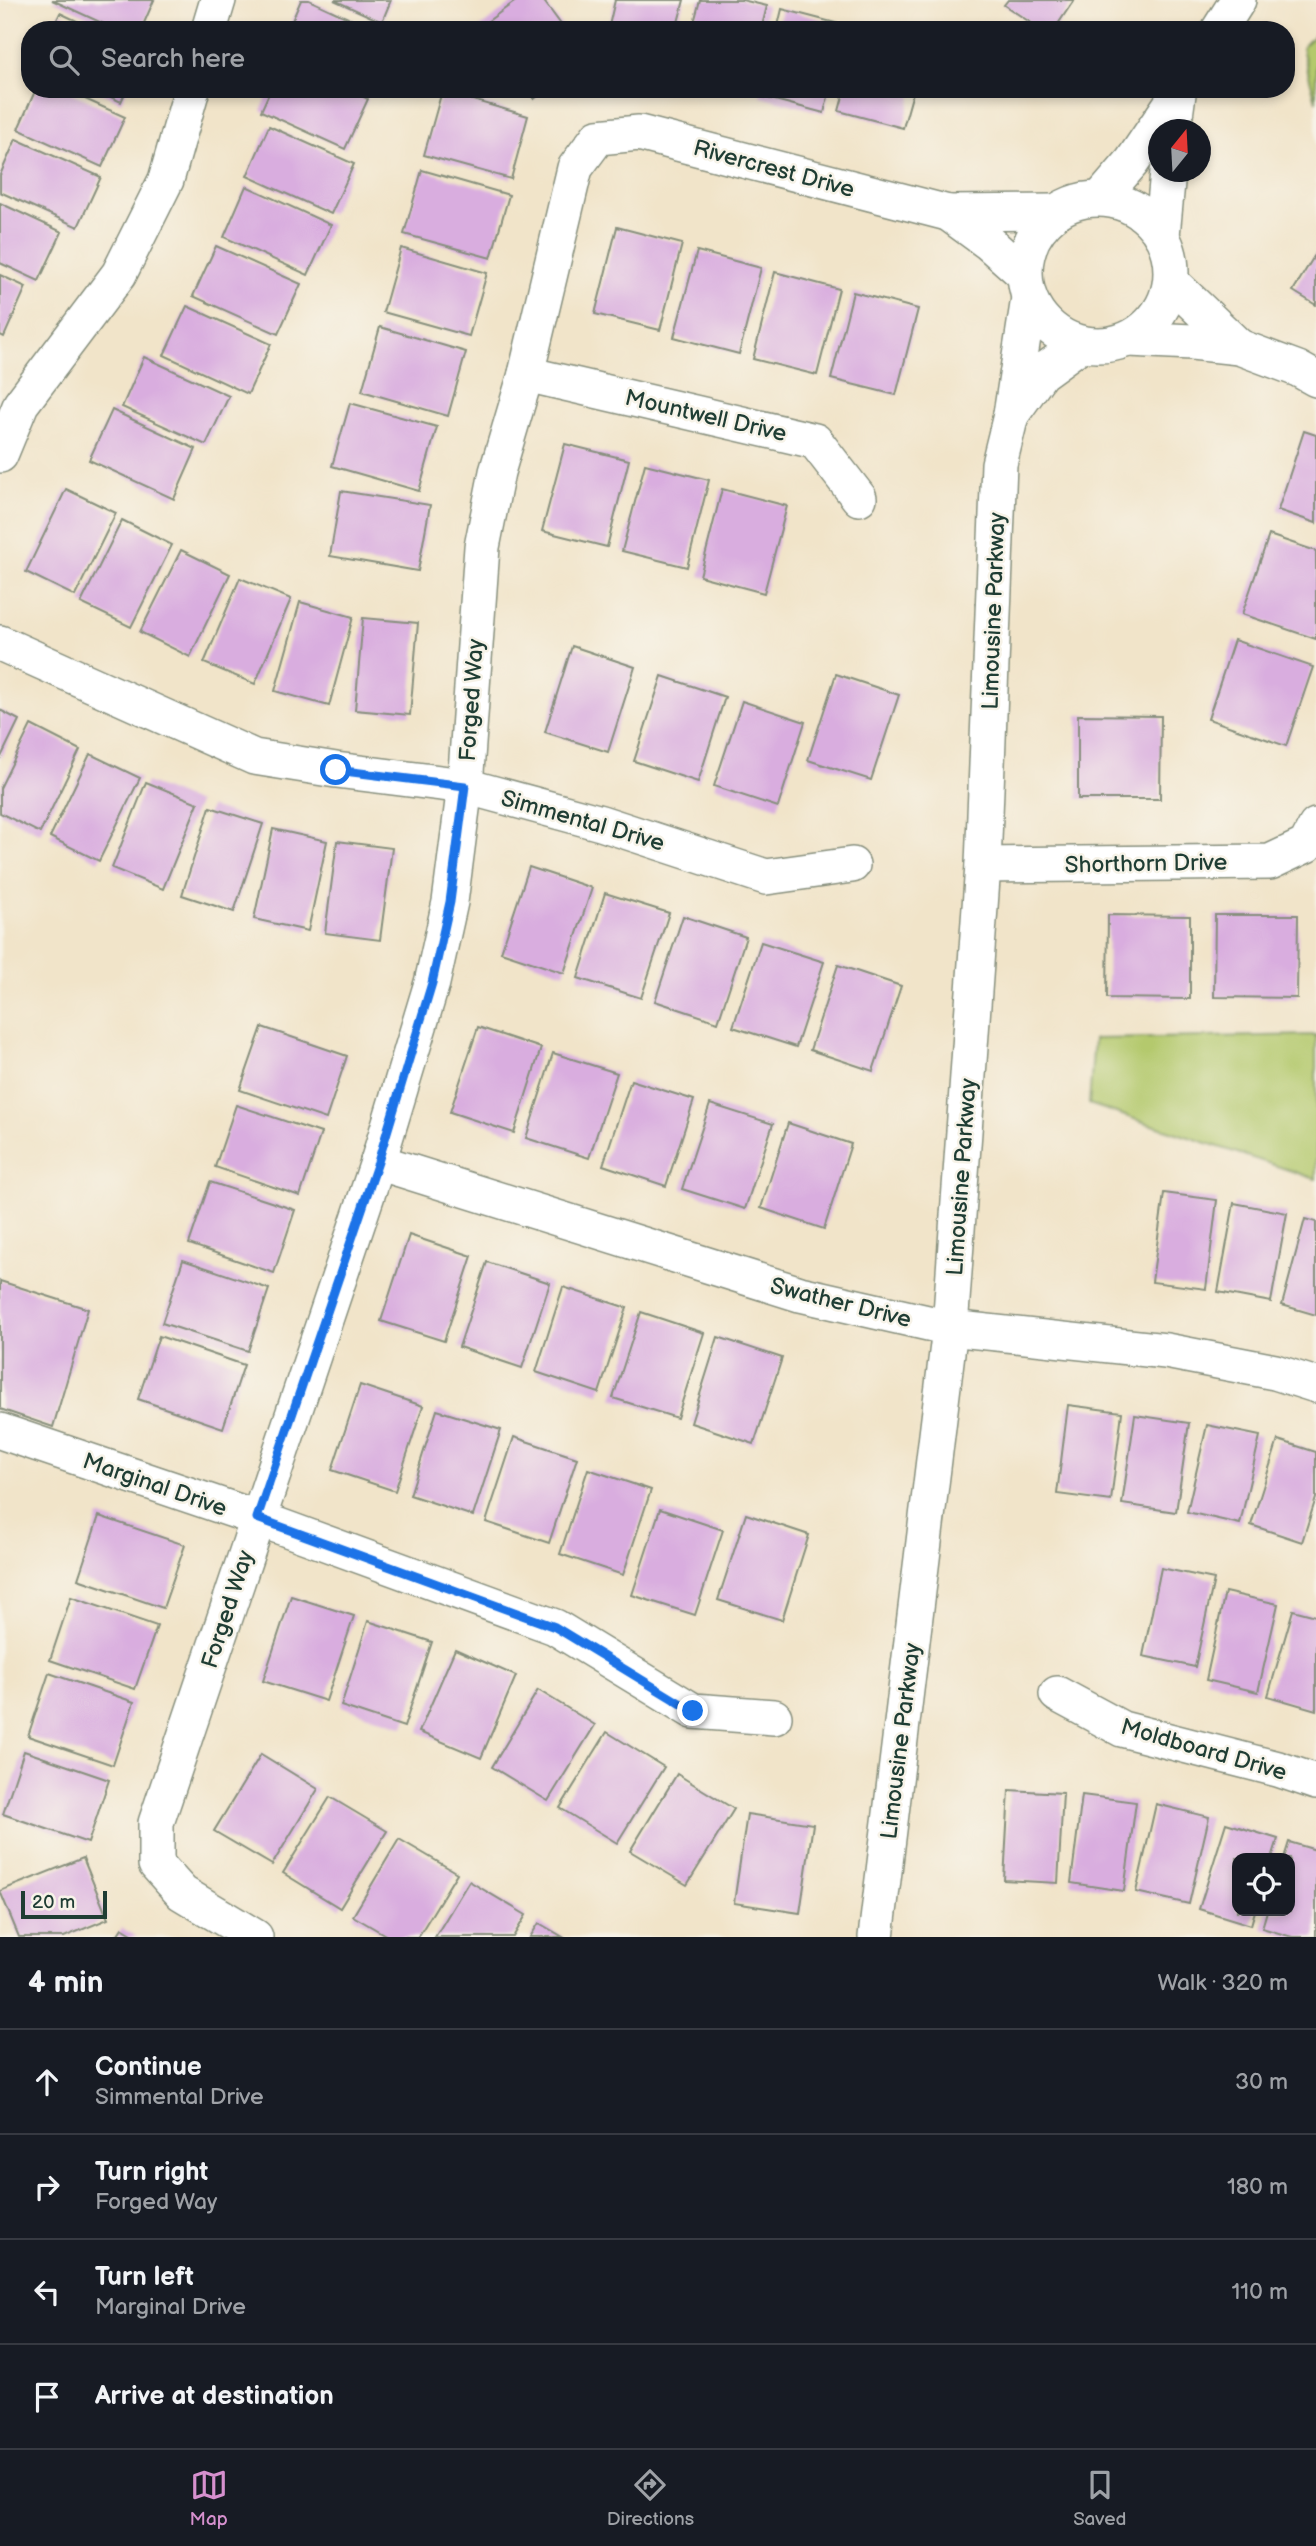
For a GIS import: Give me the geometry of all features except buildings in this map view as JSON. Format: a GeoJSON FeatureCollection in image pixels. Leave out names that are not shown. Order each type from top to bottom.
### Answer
{"type":"FeatureCollection","features":[{"type":"Feature","properties":{"kind":"street"},"geometry":{"type":"LineString","coordinates":[[212,21],[218,0]]}},
{"type":"Feature","properties":{"kind":"street"},"geometry":{"type":"LineString","coordinates":[[1224,21],[1237,0]]}},
{"type":"Feature","properties":{"kind":"street"},"geometry":{"type":"LineString","coordinates":[[0,455],[21,404],[119,274],[166,180],[189,98]]}},
{"type":"Feature","properties":{"kind":"street"},"geometry":{"type":"LineString","coordinates":[[1101,198],[1132,162],[1175,98]]}},
{"type":"Feature","properties":{"kind":"street"},"geometry":{"type":"LineString","coordinates":[[1175,119],[1179,98]]}},
{"type":"Feature","properties":{"kind":"street","name":"Rivercrest Drive"},"geometry":{"type":"LineString","coordinates":[[598,137],[639,133],[948,214],[1055,212]]}},
{"type":"Feature","properties":{"kind":"street","name":"Forged Way"},"geometry":{"type":"LineString","coordinates":[[255,1937],[182,1893],[156,1864],[156,1823],[378,1162],[432,983],[450,902],[465,786],[482,547],[497,472],[526,374],[575,168],[598,137]]}},
{"type":"Feature","properties":{"kind":"street"},"geometry":{"type":"LineString","coordinates":[[1162,235],[1167,182]]}},
{"type":"Feature","properties":{"kind":"street"},"geometry":{"type":"LineString","coordinates":[[1129,339],[1149,325],[1164,306],[1171,282],[1170,258],[1162,235],[1146,216],[1125,204],[1101,198],[1077,202],[1055,212],[1038,229],[1028,250],[1027,286],[1041,318],[1059,334],[1081,344],[1105,345],[1129,339],[1239,347],[1298,369],[1316,379]]}},
{"type":"Feature","properties":{"kind":"street","name":"Rivercrest Drive"},"geometry":{"type":"LineString","coordinates":[[948,214],[989,243],[1027,286]]}},
{"type":"Feature","properties":{"kind":"street"},"geometry":{"type":"LineString","coordinates":[[1171,282],[1239,347]]}},
{"type":"Feature","properties":{"kind":"street","name":"Limousine Parkway"},"geometry":{"type":"LineString","coordinates":[[876,1937],[950,1328],[983,865],[999,464],[1012,415],[1027,286]]}},
{"type":"Feature","properties":{"kind":"street","name":"Limousine Parkway"},"geometry":{"type":"LineString","coordinates":[[1012,415],[1041,373],[1081,344]]}},
{"type":"Feature","properties":{"kind":"street","name":"Mountwell Drive"},"geometry":{"type":"LineString","coordinates":[[526,374],[814,440],[859,498]]}},
{"type":"Feature","properties":{"kind":"street","name":"Simmental Drive"},"geometry":{"type":"LineString","coordinates":[[0,643],[254,757],[465,786],[601,823],[766,877],[852,865]]}},
{"type":"Feature","properties":{"kind":"street","name":"Shorthorn Drive"},"geometry":{"type":"LineString","coordinates":[[983,865],[1270,862],[1311,836]]}},
{"type":"Feature","properties":{"kind":"street","name":"Swather Drive"},"geometry":{"type":"LineString","coordinates":[[378,1162],[800,1294],[950,1328],[1166,1351],[1275,1372],[1316,1385]]}},
{"type":"Feature","properties":{"kind":"street","name":"Marginal Drive"},"geometry":{"type":"LineString","coordinates":[[0,1432],[257,1518],[555,1627],[693,1711],[774,1717]]}},
{"type":"Feature","properties":{"kind":"street","name":"Moldboard Drive"},"geometry":{"type":"LineString","coordinates":[[1057,1694],[1122,1729],[1278,1769],[1316,1782]]}},
{"type":"Feature","properties":{"kind":"green space"},"geometry":{"type":"Polygon","coordinates":[[[1316,33],[1316,102],[1302,48],[1316,33]]]}},
{"type":"Feature","properties":{"kind":"green space"},"geometry":{"type":"Polygon","coordinates":[[[1316,1035],[1316,1179],[1089,1104],[1094,1039],[1316,1035]]]}},
{"type":"Feature","properties":{"kind":"route"},"geometry":{"type":"LineString","coordinates":[[336,770],[465,786],[450,902],[432,983],[378,1162],[257,1518],[555,1627],[693,1711]]}}]}
